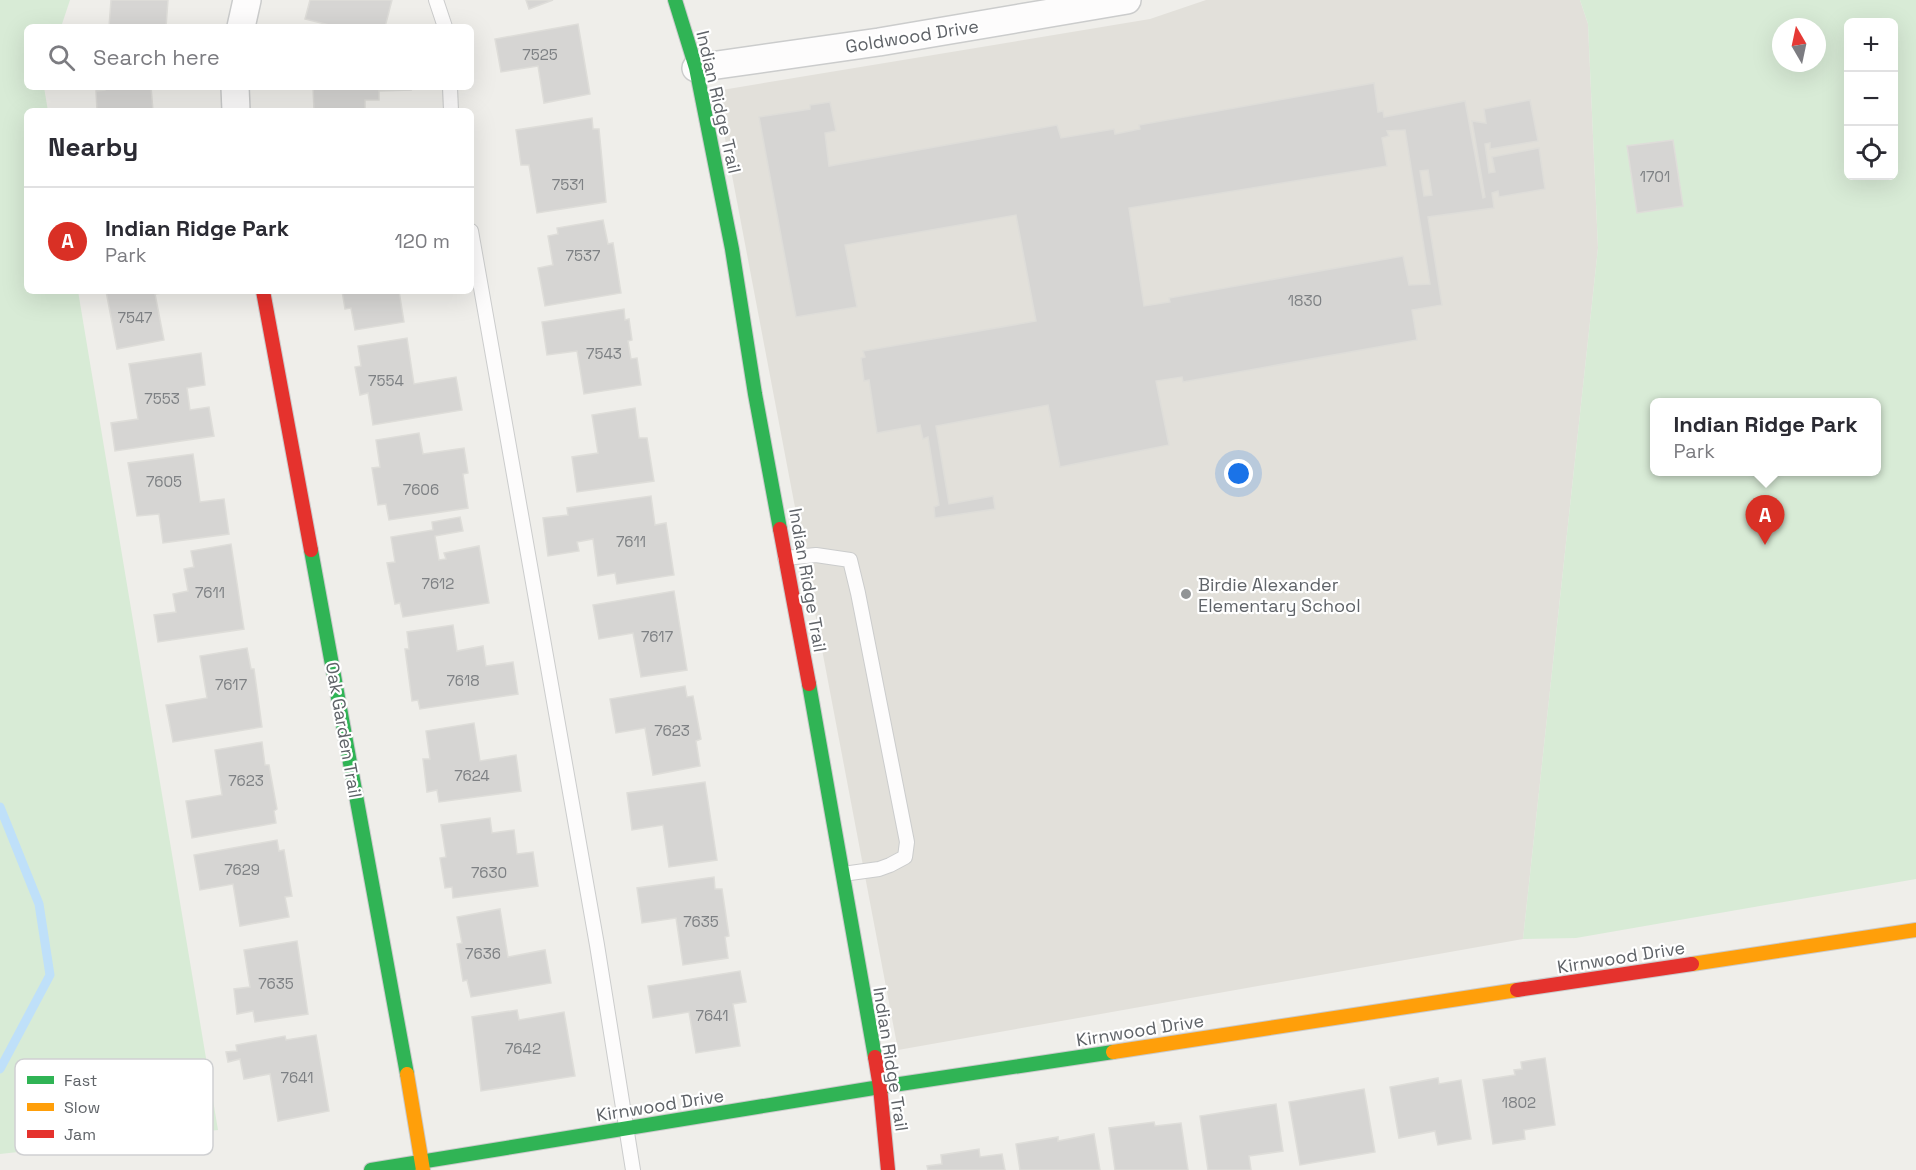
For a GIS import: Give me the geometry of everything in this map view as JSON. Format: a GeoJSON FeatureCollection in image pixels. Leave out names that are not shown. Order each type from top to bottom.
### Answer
{"type":"FeatureCollection","features":[{"type":"Feature","properties":{"kind":"street"},"geometry":{"type":"LineString","coordinates":[[242,24],[247,0]]}},
{"type":"Feature","properties":{"kind":"street","name":"Indian Ridge Trail"},"geometry":{"type":"LineString","coordinates":[[675,0],[696,68],[732,249],[755,394],[880,1087],[888,1170]]}},
{"type":"Feature","properties":{"kind":"street","name":"Goldwood Drive"},"geometry":{"type":"LineString","coordinates":[[696,68],[879,42],[1128,0]]}},
{"type":"Feature","properties":{"kind":"street"},"geometry":{"type":"LineString","coordinates":[[235,90],[236,108]]}},
{"type":"Feature","properties":{"kind":"street","name":"Oak Garden Trail"},"geometry":{"type":"LineString","coordinates":[[265,294],[423,1166]]}},
{"type":"Feature","properties":{"kind":"street","name":"Kirnwood Drive"},"geometry":{"type":"LineString","coordinates":[[371,1170],[423,1166],[626,1128],[880,1087],[1916,930]]}},
{"type":"Feature","properties":{"kind":"lane"},"geometry":{"type":"LineString","coordinates":[[436,0],[444,24]]}},
{"type":"Feature","properties":{"kind":"lane"},"geometry":{"type":"LineString","coordinates":[[450,90],[451,108]]}},
{"type":"Feature","properties":{"kind":"lane"},"geometry":{"type":"LineString","coordinates":[[474,248],[597,945],[633,1170]]}},
{"type":"Feature","properties":{"kind":"lane"},"geometry":{"type":"LineString","coordinates":[[785,558],[816,555],[850,560],[907,842],[905,857],[890,865],[842,874]]}},
{"type":"Feature","properties":{"kind":"shaded area","name":"Birdie Alexander Elementary School"},"geometry":{"type":"Polygon","coordinates":[[[1206,0],[1580,0],[1588,24],[1598,248],[1523,939],[898,1050],[716,91],[1150,19],[1206,0]]]}},
{"type":"Feature","properties":{"kind":"green space"},"geometry":{"type":"Polygon","coordinates":[[[0,0],[70,0],[62,24],[24,24],[24,90],[44,90],[48,108],[24,108],[24,294],[79,294],[206,1059],[15,1059],[15,1152],[0,1154],[0,0]]]}},
{"type":"Feature","properties":{"kind":"green space"},"geometry":{"type":"Polygon","coordinates":[[[1580,0],[1916,0],[1916,879],[1576,938],[1523,939],[1598,248],[1588,24],[1580,0]]]}},
{"type":"Feature","properties":{"kind":"green space"},"geometry":{"type":"Polygon","coordinates":[[[213,1100],[218,1130],[213,1131],[213,1100]]]}},
{"type":"Feature","properties":{"kind":"building"},"geometry":{"type":"Polygon","coordinates":[[[111,0],[168,0],[166,24],[109,24],[111,0]]]}},
{"type":"Feature","properties":{"kind":"building"},"geometry":{"type":"Polygon","coordinates":[[[310,0],[392,0],[386,24],[325,24],[305,19],[310,0]]]}},
{"type":"Feature","properties":{"kind":"building"},"geometry":{"type":"Polygon","coordinates":[[[526,0],[553,0],[529,9],[526,0]]]}},
{"type":"Feature","properties":{"kind":"building"},"geometry":{"type":"Polygon","coordinates":[[[578,24],[590,94],[544,103],[538,66],[501,72],[495,39],[578,24]]]}},
{"type":"Feature","properties":{"kind":"building"},"geometry":{"type":"Polygon","coordinates":[[[1374,83],[1378,112],[1383,111],[1384,117],[1465,101],[1483,198],[1485,197],[1472,121],[1486,123],[1484,109],[1530,100],[1538,141],[1490,149],[1490,143],[1485,144],[1489,173],[1495,172],[1492,157],[1539,148],[1545,189],[1499,197],[1498,191],[1492,193],[1494,208],[1428,217],[1442,305],[1412,310],[1417,340],[1183,382],[1182,377],[1156,381],[1169,445],[1060,467],[1048,405],[936,426],[949,504],[993,496],[995,509],[935,518],[934,507],[939,505],[928,437],[923,439],[920,425],[877,433],[869,380],[864,381],[861,358],[865,357],[863,351],[1036,321],[1016,215],[845,245],[857,307],[796,317],[759,117],[810,109],[810,105],[830,102],[836,131],[825,133],[829,166],[1057,125],[1061,138],[1114,129],[1115,134],[1140,129],[1139,125],[1374,83]],[[1405,130],[1387,131],[1389,136],[1382,138],[1387,166],[1129,208],[1144,306],[1170,302],[1169,298],[1403,256],[1409,285],[1430,284],[1405,130]],[[1428,170],[1420,171],[1424,196],[1432,195],[1428,170]]]}},
{"type":"Feature","properties":{"kind":"building"},"geometry":{"type":"Polygon","coordinates":[[[151,90],[153,108],[97,108],[96,91],[151,90]]]}},
{"type":"Feature","properties":{"kind":"building"},"geometry":{"type":"Polygon","coordinates":[[[313,90],[411,90],[379,91],[379,100],[365,100],[365,108],[314,108],[313,90]]]}},
{"type":"Feature","properties":{"kind":"building"},"geometry":{"type":"Polygon","coordinates":[[[592,118],[593,129],[599,129],[606,202],[537,213],[529,165],[521,165],[516,130],[592,118]]]}},
{"type":"Feature","properties":{"kind":"building"},"geometry":{"type":"Polygon","coordinates":[[[1673,140],[1683,206],[1637,213],[1627,146],[1673,140]]]}},
{"type":"Feature","properties":{"kind":"building"},"geometry":{"type":"Polygon","coordinates":[[[603,220],[608,244],[613,243],[621,293],[545,306],[538,268],[553,265],[548,236],[558,234],[557,228],[603,220]]]}},
{"type":"Feature","properties":{"kind":"building"},"geometry":{"type":"Polygon","coordinates":[[[107,294],[155,294],[164,340],[117,349],[107,294]]]}},
{"type":"Feature","properties":{"kind":"building"},"geometry":{"type":"Polygon","coordinates":[[[342,294],[399,294],[404,322],[355,330],[351,308],[345,309],[342,294]]]}},
{"type":"Feature","properties":{"kind":"building"},"geometry":{"type":"Polygon","coordinates":[[[624,309],[625,320],[629,319],[632,340],[628,341],[631,359],[637,358],[641,385],[584,394],[577,351],[547,355],[542,322],[624,309]]]}},
{"type":"Feature","properties":{"kind":"building"},"geometry":{"type":"Polygon","coordinates":[[[407,338],[414,384],[456,377],[462,410],[373,425],[368,393],[360,395],[355,367],[361,366],[358,346],[407,338]]]}},
{"type":"Feature","properties":{"kind":"building"},"geometry":{"type":"Polygon","coordinates":[[[201,353],[205,385],[187,388],[190,410],[209,407],[214,436],[115,451],[111,423],[138,419],[129,364],[201,353]]]}},
{"type":"Feature","properties":{"kind":"building"},"geometry":{"type":"Polygon","coordinates":[[[635,408],[639,438],[647,438],[654,481],[577,492],[572,457],[598,453],[592,415],[635,408]]]}},
{"type":"Feature","properties":{"kind":"building"},"geometry":{"type":"Polygon","coordinates":[[[419,433],[423,454],[464,448],[468,473],[463,474],[468,508],[389,520],[386,504],[378,505],[372,468],[380,467],[376,440],[419,433]]]}},
{"type":"Feature","properties":{"kind":"building"},"geometry":{"type":"Polygon","coordinates":[[[193,454],[200,502],[224,499],[229,534],[163,543],[159,514],[137,516],[128,463],[193,454]]]}},
{"type":"Feature","properties":{"kind":"building"},"geometry":{"type":"Polygon","coordinates":[[[651,496],[655,525],[666,523],[674,575],[617,584],[615,573],[598,576],[593,539],[577,542],[579,551],[548,556],[543,518],[568,515],[567,508],[651,496]]]}},
{"type":"Feature","properties":{"kind":"building"},"geometry":{"type":"Polygon","coordinates":[[[460,517],[463,531],[435,536],[439,560],[446,559],[444,553],[479,546],[489,603],[403,617],[400,603],[395,604],[387,563],[395,562],[391,537],[433,530],[432,522],[460,517]]]}},
{"type":"Feature","properties":{"kind":"building"},"geometry":{"type":"Polygon","coordinates":[[[231,544],[244,629],[158,642],[154,615],[176,612],[173,594],[188,591],[184,569],[194,567],[191,551],[231,544]]]}},
{"type":"Feature","properties":{"kind":"building"},"geometry":{"type":"Polygon","coordinates":[[[674,591],[687,670],[641,677],[633,633],[599,639],[593,605],[674,591]]]}},
{"type":"Feature","properties":{"kind":"building"},"geometry":{"type":"Polygon","coordinates":[[[453,625],[457,651],[483,646],[486,666],[513,662],[518,694],[420,709],[418,700],[412,701],[405,649],[409,649],[407,632],[453,625]]]}},
{"type":"Feature","properties":{"kind":"building"},"geometry":{"type":"Polygon","coordinates":[[[247,648],[251,669],[254,669],[262,727],[173,742],[166,705],[207,698],[200,656],[247,648]]]}},
{"type":"Feature","properties":{"kind":"building"},"geometry":{"type":"Polygon","coordinates":[[[685,686],[687,697],[693,696],[701,739],[696,741],[700,766],[653,775],[645,728],[616,733],[610,699],[685,686]]]}},
{"type":"Feature","properties":{"kind":"building"},"geometry":{"type":"Polygon","coordinates":[[[474,723],[480,761],[516,755],[521,791],[439,802],[437,790],[427,792],[423,759],[430,759],[426,731],[474,723]]]}},
{"type":"Feature","properties":{"kind":"building"},"geometry":{"type":"Polygon","coordinates":[[[262,742],[265,765],[269,765],[277,809],[274,811],[276,823],[192,838],[186,801],[222,795],[215,750],[262,742]]]}},
{"type":"Feature","properties":{"kind":"building"},"geometry":{"type":"Polygon","coordinates":[[[705,782],[717,860],[669,867],[663,825],[632,830],[627,793],[705,782]]]}},
{"type":"Feature","properties":{"kind":"building"},"geometry":{"type":"Polygon","coordinates":[[[490,818],[492,833],[514,830],[517,854],[533,852],[538,886],[453,898],[452,887],[445,888],[440,858],[446,857],[441,825],[490,818]]]}},
{"type":"Feature","properties":{"kind":"building"},"geometry":{"type":"Polygon","coordinates":[[[277,840],[279,851],[284,850],[292,896],[285,897],[289,917],[240,926],[233,884],[200,890],[194,855],[277,840]]]}},
{"type":"Feature","properties":{"kind":"building"},"geometry":{"type":"Polygon","coordinates":[[[714,877],[715,889],[722,889],[729,936],[725,937],[728,958],[683,965],[676,918],[642,923],[637,888],[714,877]]]}},
{"type":"Feature","properties":{"kind":"building"},"geometry":{"type":"Polygon","coordinates":[[[500,909],[508,957],[545,950],[551,983],[471,997],[467,980],[463,981],[457,944],[462,943],[457,917],[500,909]]]}},
{"type":"Feature","properties":{"kind":"building"},"geometry":{"type":"Polygon","coordinates":[[[297,941],[308,1014],[255,1022],[253,1011],[237,1014],[234,989],[250,987],[244,950],[297,941]]]}},
{"type":"Feature","properties":{"kind":"building"},"geometry":{"type":"Polygon","coordinates":[[[740,971],[746,1002],[733,1004],[740,1046],[696,1053],[689,1012],[653,1018],[648,986],[740,971]]]}},
{"type":"Feature","properties":{"kind":"building"},"geometry":{"type":"Polygon","coordinates":[[[517,1010],[519,1020],[564,1012],[575,1076],[481,1091],[472,1017],[517,1010]]]}},
{"type":"Feature","properties":{"kind":"building"},"geometry":{"type":"Polygon","coordinates":[[[316,1035],[329,1111],[278,1121],[270,1074],[244,1079],[240,1059],[228,1062],[226,1052],[237,1051],[236,1045],[285,1036],[286,1040],[316,1035]]]}},
{"type":"Feature","properties":{"kind":"building"},"geometry":{"type":"Polygon","coordinates":[[[1545,1058],[1555,1125],[1524,1130],[1525,1139],[1493,1144],[1483,1080],[1515,1075],[1514,1070],[1522,1069],[1521,1062],[1545,1058]]]}},
{"type":"Feature","properties":{"kind":"building"},"geometry":{"type":"Polygon","coordinates":[[[1438,1078],[1439,1084],[1461,1080],[1471,1139],[1438,1145],[1435,1131],[1399,1138],[1390,1087],[1438,1078]]]}},
{"type":"Feature","properties":{"kind":"building"},"geometry":{"type":"Polygon","coordinates":[[[1364,1089],[1375,1152],[1300,1165],[1289,1102],[1364,1089]]]}},
{"type":"Feature","properties":{"kind":"building"},"geometry":{"type":"Polygon","coordinates":[[[1276,1104],[1283,1151],[1249,1156],[1251,1170],[1208,1170],[1200,1116],[1276,1104]]]}},
{"type":"Feature","properties":{"kind":"building"},"geometry":{"type":"Polygon","coordinates":[[[1154,1122],[1155,1126],[1181,1123],[1188,1170],[1115,1170],[1109,1128],[1154,1122]]]}},
{"type":"Feature","properties":{"kind":"building"},"geometry":{"type":"Polygon","coordinates":[[[1094,1134],[1100,1170],[1020,1170],[1016,1144],[1058,1137],[1058,1141],[1094,1134]]]}},
{"type":"Feature","properties":{"kind":"building"},"geometry":{"type":"Polygon","coordinates":[[[979,1149],[980,1157],[1002,1154],[1005,1170],[928,1170],[927,1166],[942,1164],[941,1155],[979,1149]]]}},
{"type":"Feature","properties":{"kind":"waterway"},"geometry":{"type":"LineString","coordinates":[[0,807],[39,904],[50,975],[0,1069]]}},
{"type":"Feature","properties":{"kind":"traffic: fast"},"geometry":{"type":"LineString","coordinates":[[675,0],[696,68],[732,249],[755,394],[780,529]]}},
{"type":"Feature","properties":{"kind":"traffic: fast"},"geometry":{"type":"LineString","coordinates":[[311,550],[407,1074]]}},
{"type":"Feature","properties":{"kind":"traffic: fast"},"geometry":{"type":"LineString","coordinates":[[809,684],[875,1057]]}},
{"type":"Feature","properties":{"kind":"traffic: fast"},"geometry":{"type":"LineString","coordinates":[[371,1170],[880,1087],[1113,1052]]}},
{"type":"Feature","properties":{"kind":"traffic: slow"},"geometry":{"type":"LineString","coordinates":[[1692,964],[1916,930]]}},
{"type":"Feature","properties":{"kind":"traffic: slow"},"geometry":{"type":"LineString","coordinates":[[1113,1052],[1517,990]]}},
{"type":"Feature","properties":{"kind":"traffic: slow"},"geometry":{"type":"LineString","coordinates":[[407,1074],[423,1170]]}},
{"type":"Feature","properties":{"kind":"traffic: jam"},"geometry":{"type":"LineString","coordinates":[[264,294],[311,550]]}},
{"type":"Feature","properties":{"kind":"traffic: jam"},"geometry":{"type":"LineString","coordinates":[[780,529],[809,684]]}},
{"type":"Feature","properties":{"kind":"traffic: jam"},"geometry":{"type":"LineString","coordinates":[[1517,990],[1692,964]]}},
{"type":"Feature","properties":{"kind":"traffic: jam"},"geometry":{"type":"LineString","coordinates":[[875,1057],[888,1170]]}},
{"type":"Feature","properties":{"kind":"place","name":"Indian Ridge Park"},"geometry":{"type":"Point","coordinates":[1765,545]}},
{"type":"Feature","properties":{"kind":"place","name":"Birdie Alexander Elementary School"},"geometry":{"type":"Point","coordinates":[1186,594]}}]}
